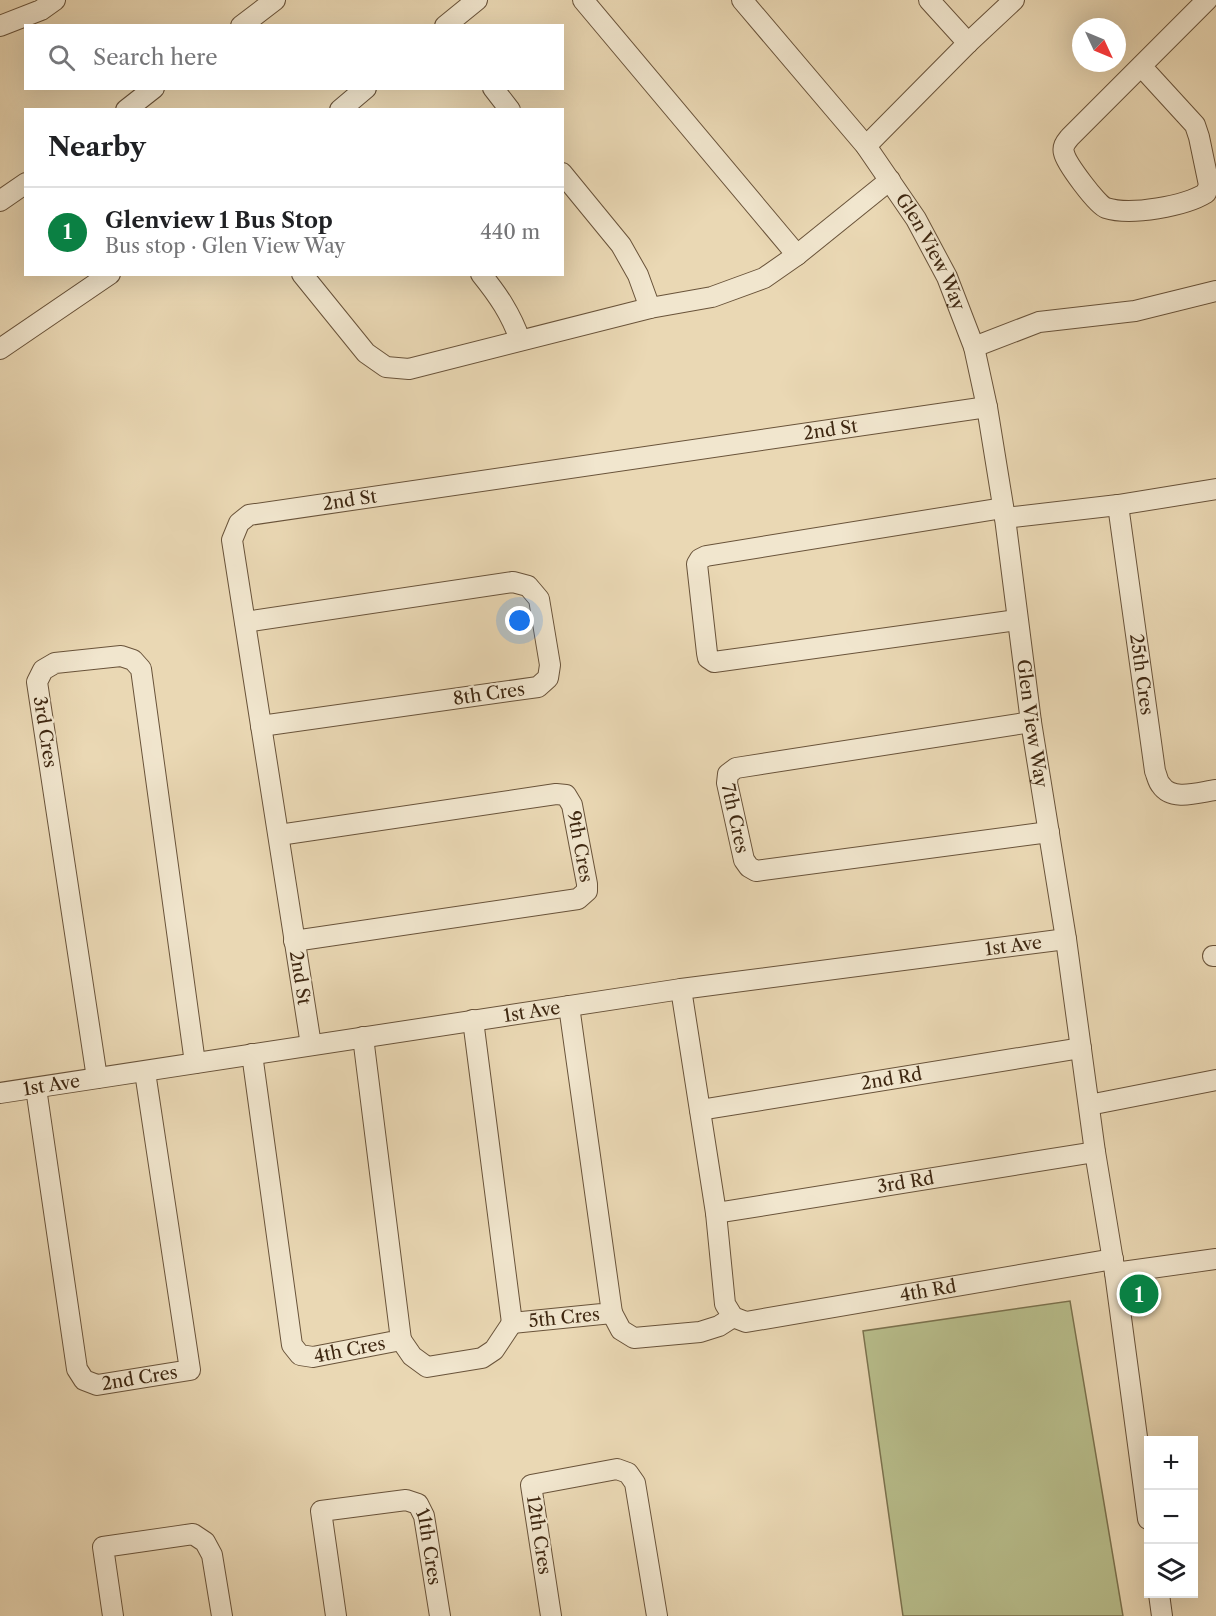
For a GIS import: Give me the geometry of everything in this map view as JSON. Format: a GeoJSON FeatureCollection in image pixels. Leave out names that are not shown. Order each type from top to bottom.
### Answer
{"type":"FeatureCollection","features":[{"type":"Feature","properties":{"kind":"street"},"geometry":{"type":"LineString","coordinates":[[0,26],[41,10],[55,0]]}},
{"type":"Feature","properties":{"kind":"street"},"geometry":{"type":"LineString","coordinates":[[244,24],[275,0]]}},
{"type":"Feature","properties":{"kind":"street"},"geometry":{"type":"LineString","coordinates":[[448,24],[477,0]]}},
{"type":"Feature","properties":{"kind":"street"},"geometry":{"type":"LineString","coordinates":[[583,0],[797,255]]}},
{"type":"Feature","properties":{"kind":"street","name":"Glen View Way"},"geometry":{"type":"LineString","coordinates":[[742,0],[866,146],[890,180],[916,219],[947,277],[974,347],[987,406],[1004,513],[1031,722],[1066,939],[1145,1490]]}},
{"type":"Feature","properties":{"kind":"street"},"geometry":{"type":"LineString","coordinates":[[929,0],[968,43]]}},
{"type":"Feature","properties":{"kind":"street"},"geometry":{"type":"LineString","coordinates":[[866,146],[1014,0]]}},
{"type":"Feature","properties":{"kind":"street"},"geometry":{"type":"LineString","coordinates":[[1141,66],[1195,125],[1209,185],[1206,192],[1199,198],[1167,206],[1140,210],[1102,207],[1064,155],[1063,146],[1070,137],[1141,66],[1207,0]]}},
{"type":"Feature","properties":{"kind":"street"},"geometry":{"type":"LineString","coordinates":[[129,108],[151,90]]}},
{"type":"Feature","properties":{"kind":"street"},"geometry":{"type":"LineString","coordinates":[[345,108],[364,90]]}},
{"type":"Feature","properties":{"kind":"street"},"geometry":{"type":"LineString","coordinates":[[495,90],[508,108]]}},
{"type":"Feature","properties":{"kind":"street"},"geometry":{"type":"LineString","coordinates":[[564,176],[621,245],[638,275],[651,308]]}},
{"type":"Feature","properties":{"kind":"street"},"geometry":{"type":"LineString","coordinates":[[304,276],[366,353],[386,367],[409,369],[651,308],[712,297],[764,278],[797,255],[890,180]]}},
{"type":"Feature","properties":{"kind":"street"},"geometry":{"type":"LineString","coordinates":[[0,201],[24,184]]}},
{"type":"Feature","properties":{"kind":"street"},"geometry":{"type":"LineString","coordinates":[[0,349],[107,276]]}},
{"type":"Feature","properties":{"kind":"street"},"geometry":{"type":"LineString","coordinates":[[483,276],[503,301],[520,340]]}},
{"type":"Feature","properties":{"kind":"street"},"geometry":{"type":"LineString","coordinates":[[974,347],[1039,322],[1135,311],[1216,291]]}},
{"type":"Feature","properties":{"kind":"street","name":"2nd St"},"geometry":{"type":"LineString","coordinates":[[311,1045],[231,540],[239,523],[249,514],[987,406]]}},
{"type":"Feature","properties":{"kind":"street"},"geometry":{"type":"LineString","coordinates":[[1017,620],[714,662],[708,658],[707,653],[697,564],[706,556],[1004,513],[1118,505],[1215,493]]}},
{"type":"Feature","properties":{"kind":"street","name":"25th Cres"},"geometry":{"type":"LineString","coordinates":[[1118,505],[1155,771],[1167,792],[1177,795],[1216,790]]}},
{"type":"Feature","properties":{"kind":"street","name":"8th Cres"},"geometry":{"type":"LineString","coordinates":[[245,622],[513,582],[528,586],[539,599],[550,665],[548,678],[538,687],[261,726]]}},
{"type":"Feature","properties":{"kind":"street","name":"3rd Cres"},"geometry":{"type":"LineString","coordinates":[[97,1078],[37,682],[43,670],[55,663],[121,656],[133,660],[141,669],[195,1063]]}},
{"type":"Feature","properties":{"kind":"street","name":"7th Cres"},"geometry":{"type":"LineString","coordinates":[[1031,722],[736,768],[728,774],[727,783],[744,860],[756,871],[1049,832]]}},
{"type":"Feature","properties":{"kind":"street","name":"9th Cres"},"geometry":{"type":"LineString","coordinates":[[279,835],[556,794],[566,795],[572,805],[587,884],[587,891],[578,899],[294,941]]}},
{"type":"Feature","properties":{"kind":"street","name":"1st Ave"},"geometry":{"type":"LineString","coordinates":[[0,1093],[681,988],[1066,939]]}},
{"type":"Feature","properties":{"kind":"street"},"geometry":{"type":"LineString","coordinates":[[681,988],[716,1213],[725,1304],[739,1319]]}},
{"type":"Feature","properties":{"kind":"street","name":"5th Cres"},"geometry":{"type":"LineString","coordinates":[[473,1020],[512,1323],[612,1313],[569,1006]]}},
{"type":"Feature","properties":{"kind":"street","name":"4th Cres"},"geometry":{"type":"LineString","coordinates":[[252,1054],[292,1345],[300,1354],[313,1357],[401,1340],[363,1037]]}},
{"type":"Feature","properties":{"kind":"street","name":"2nd Rd"},"geometry":{"type":"LineString","coordinates":[[700,1110],[1082,1048]]}},
{"type":"Feature","properties":{"kind":"street","name":"2nd Cres"},"geometry":{"type":"LineString","coordinates":[[36,1089],[77,1368],[84,1380],[97,1384],[190,1370],[145,1072]]}},
{"type":"Feature","properties":{"kind":"street"},"geometry":{"type":"LineString","coordinates":[[1089,1105],[1216,1080]]}},
{"type":"Feature","properties":{"kind":"street","name":"3rd Rd"},"geometry":{"type":"LineString","coordinates":[[716,1213],[1095,1152]]}},
{"type":"Feature","properties":{"kind":"street","name":"4th Rd"},"geometry":{"type":"LineString","coordinates":[[612,1313],[621,1330],[634,1338],[700,1332],[739,1319],[1114,1266],[1216,1259]]}},
{"type":"Feature","properties":{"kind":"street"},"geometry":{"type":"LineString","coordinates":[[401,1340],[412,1356],[427,1367],[482,1358],[494,1350],[512,1323]]}},
{"type":"Feature","properties":{"kind":"street","name":"12th Cres"},"geometry":{"type":"LineString","coordinates":[[551,1616],[531,1485],[617,1468],[628,1473],[635,1483],[657,1616]]}},
{"type":"Feature","properties":{"kind":"street","name":"11th Cres"},"geometry":{"type":"LineString","coordinates":[[336,1616],[321,1511],[406,1500],[418,1504],[424,1516],[440,1616]]}},
{"type":"Feature","properties":{"kind":"street"},"geometry":{"type":"LineString","coordinates":[[113,1616],[103,1547],[193,1534],[206,1542],[212,1555],[222,1616]]}},
{"type":"Feature","properties":{"kind":"street"},"geometry":{"type":"LineString","coordinates":[[1160,1598],[1162,1616]]}},
{"type":"Feature","properties":{"kind":"green space"},"geometry":{"type":"Polygon","coordinates":[[[1070,1301],[1123,1616],[903,1616],[863,1331],[1070,1301]]]}},
{"type":"Feature","properties":{"kind":"place","name":"Glenview 1 Bus Stop"},"geometry":{"type":"Point","coordinates":[1139,1294]}}]}
